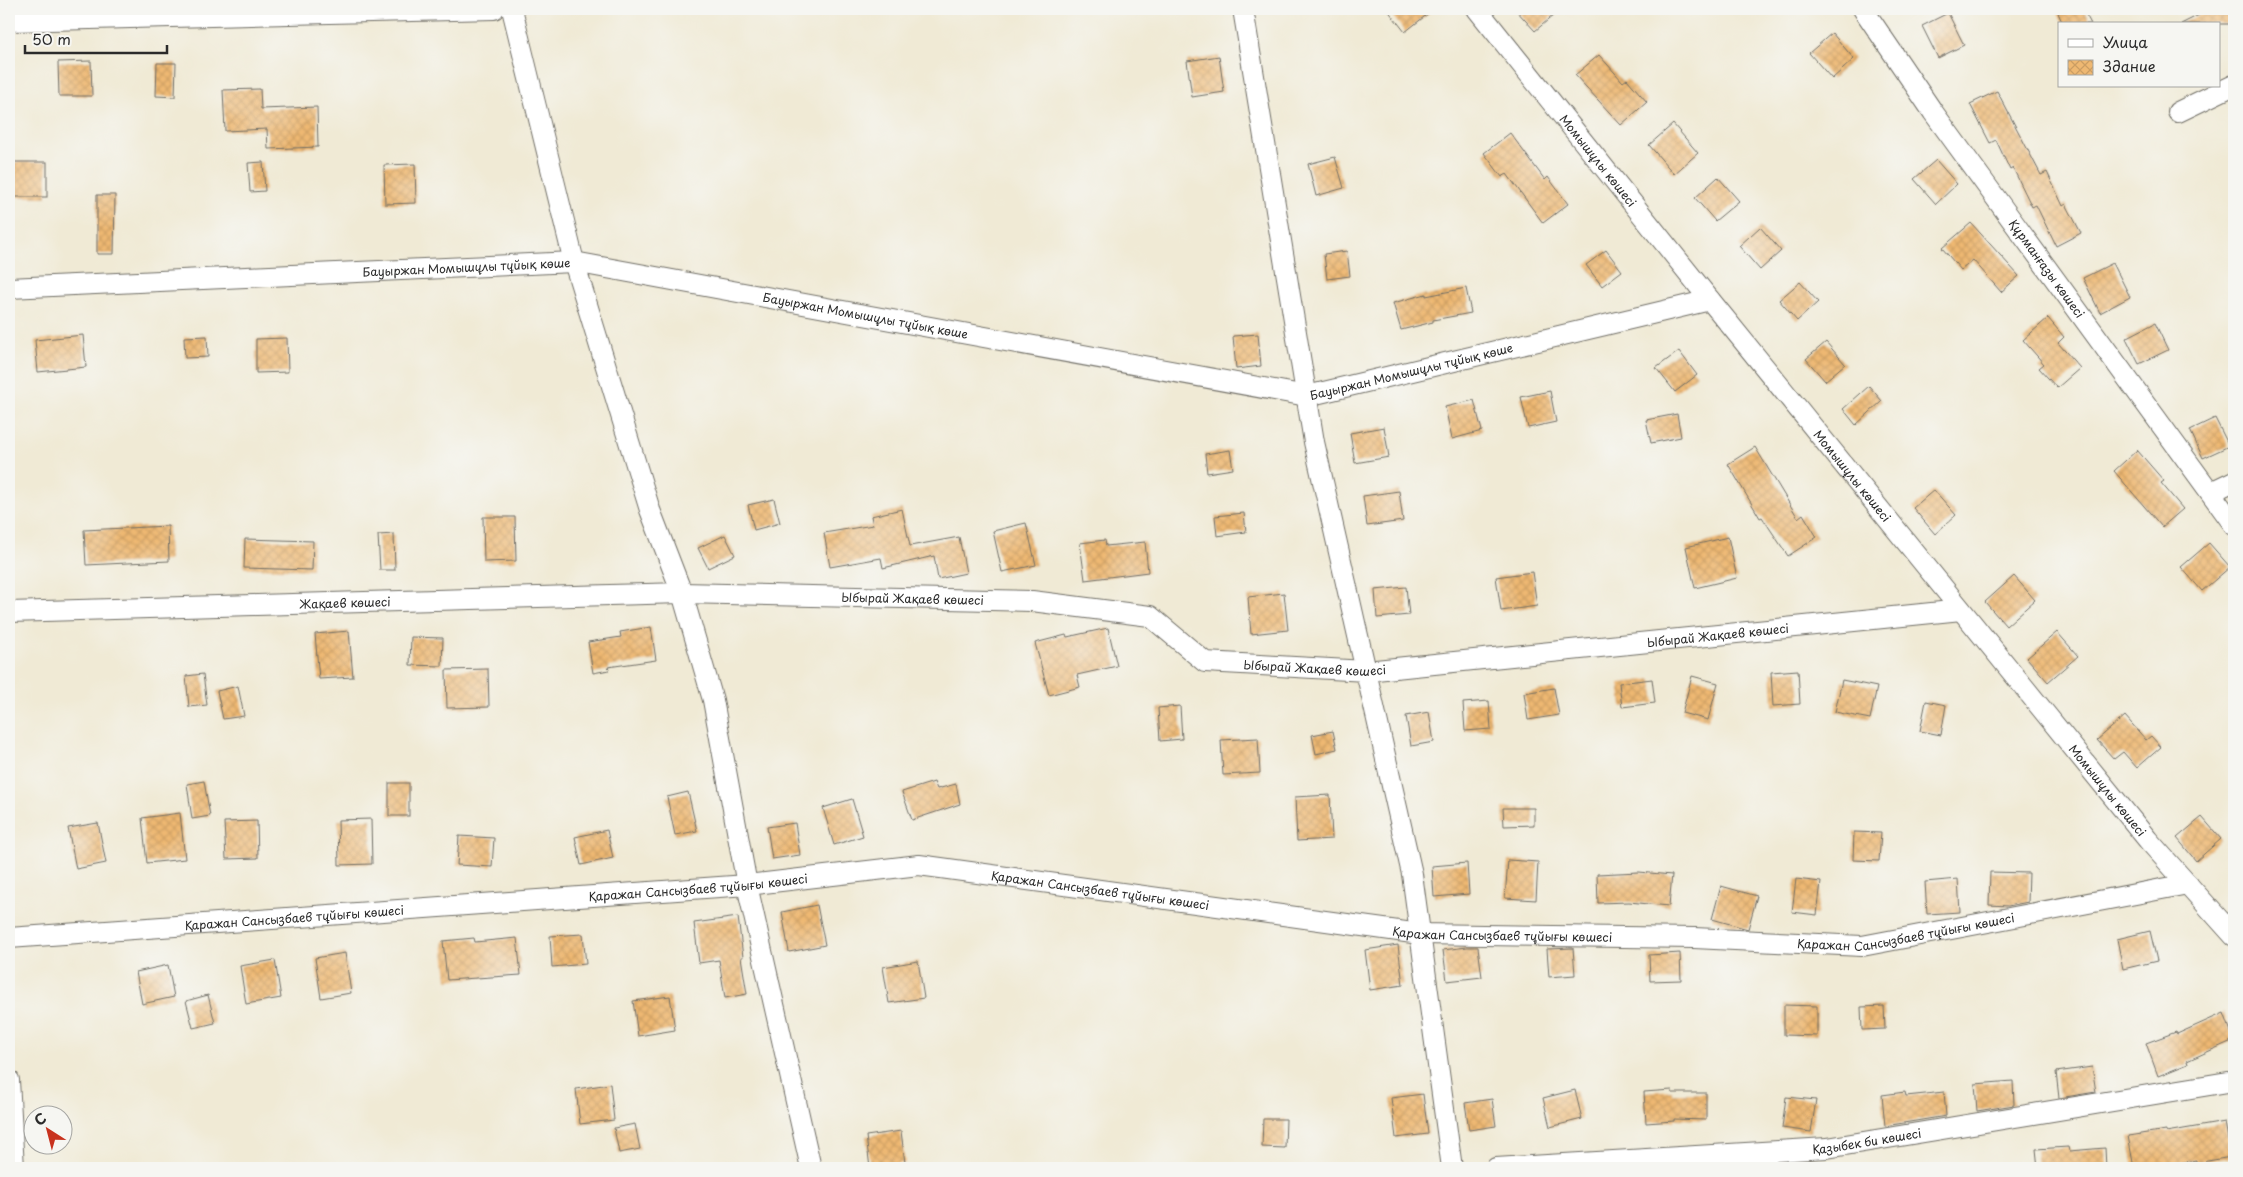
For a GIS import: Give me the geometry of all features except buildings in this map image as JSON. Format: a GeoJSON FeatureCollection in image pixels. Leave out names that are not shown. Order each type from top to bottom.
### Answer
{"type":"FeatureCollection","features":[{"type":"Feature","properties":{"kind":"street"},"geometry":{"type":"LineString","coordinates":[[9,21],[494,9]]}},
{"type":"Feature","properties":{"kind":"street"},"geometry":{"type":"LineString","coordinates":[[512,9],[574,262],[650,510],[682,593],[713,700],[747,885],[811,1168]]}},
{"type":"Feature","properties":{"kind":"street"},"geometry":{"type":"LineString","coordinates":[[1243,9],[1314,442],[1412,874],[1452,1168]]}},
{"type":"Feature","properties":{"kind":"street","name":"Момышұлы көшесі"},"geometry":{"type":"LineString","coordinates":[[1477,9],[1710,300],[2148,840],[2234,936]]}},
{"type":"Feature","properties":{"kind":"street","name":"Құрманғазы көшесі"},"geometry":{"type":"LineString","coordinates":[[1863,9],[1933,112],[2234,525]]}},
{"type":"Feature","properties":{"kind":"street"},"geometry":{"type":"LineString","coordinates":[[2178,112],[2234,85]]}},
{"type":"Feature","properties":{"kind":"street","name":"Бауыржан Момышұлы тұйық көше"},"geometry":{"type":"LineString","coordinates":[[9,288],[574,262],[1307,396],[1710,300]]}},
{"type":"Feature","properties":{"kind":"street"},"geometry":{"type":"LineString","coordinates":[[2211,492],[2234,481]]}},
{"type":"Feature","properties":{"kind":"street","name":"Жақаев көшесі"},"geometry":{"type":"LineString","coordinates":[[9,612],[682,593]]}},
{"type":"Feature","properties":{"kind":"street","name":"Ыбырай Жақаев көшесі"},"geometry":{"type":"LineString","coordinates":[[682,593],[1032,601],[1150,616],[1205,662],[1366,671],[1961,610]]}},
{"type":"Feature","properties":{"kind":"street","name":"Қаражан Сансызбаев тұйығы көшесі"},"geometry":{"type":"LineString","coordinates":[[9,938],[747,885],[919,865],[1420,934],[1694,938],[1862,946],[2188,884]]}},
{"type":"Feature","properties":{"kind":"street"},"geometry":{"type":"LineString","coordinates":[[9,1080],[14,1168]]}},
{"type":"Feature","properties":{"kind":"street","name":"Қазыбек би көшесі"},"geometry":{"type":"LineString","coordinates":[[1496,1168],[1827,1148],[2234,1081]]}}]}
